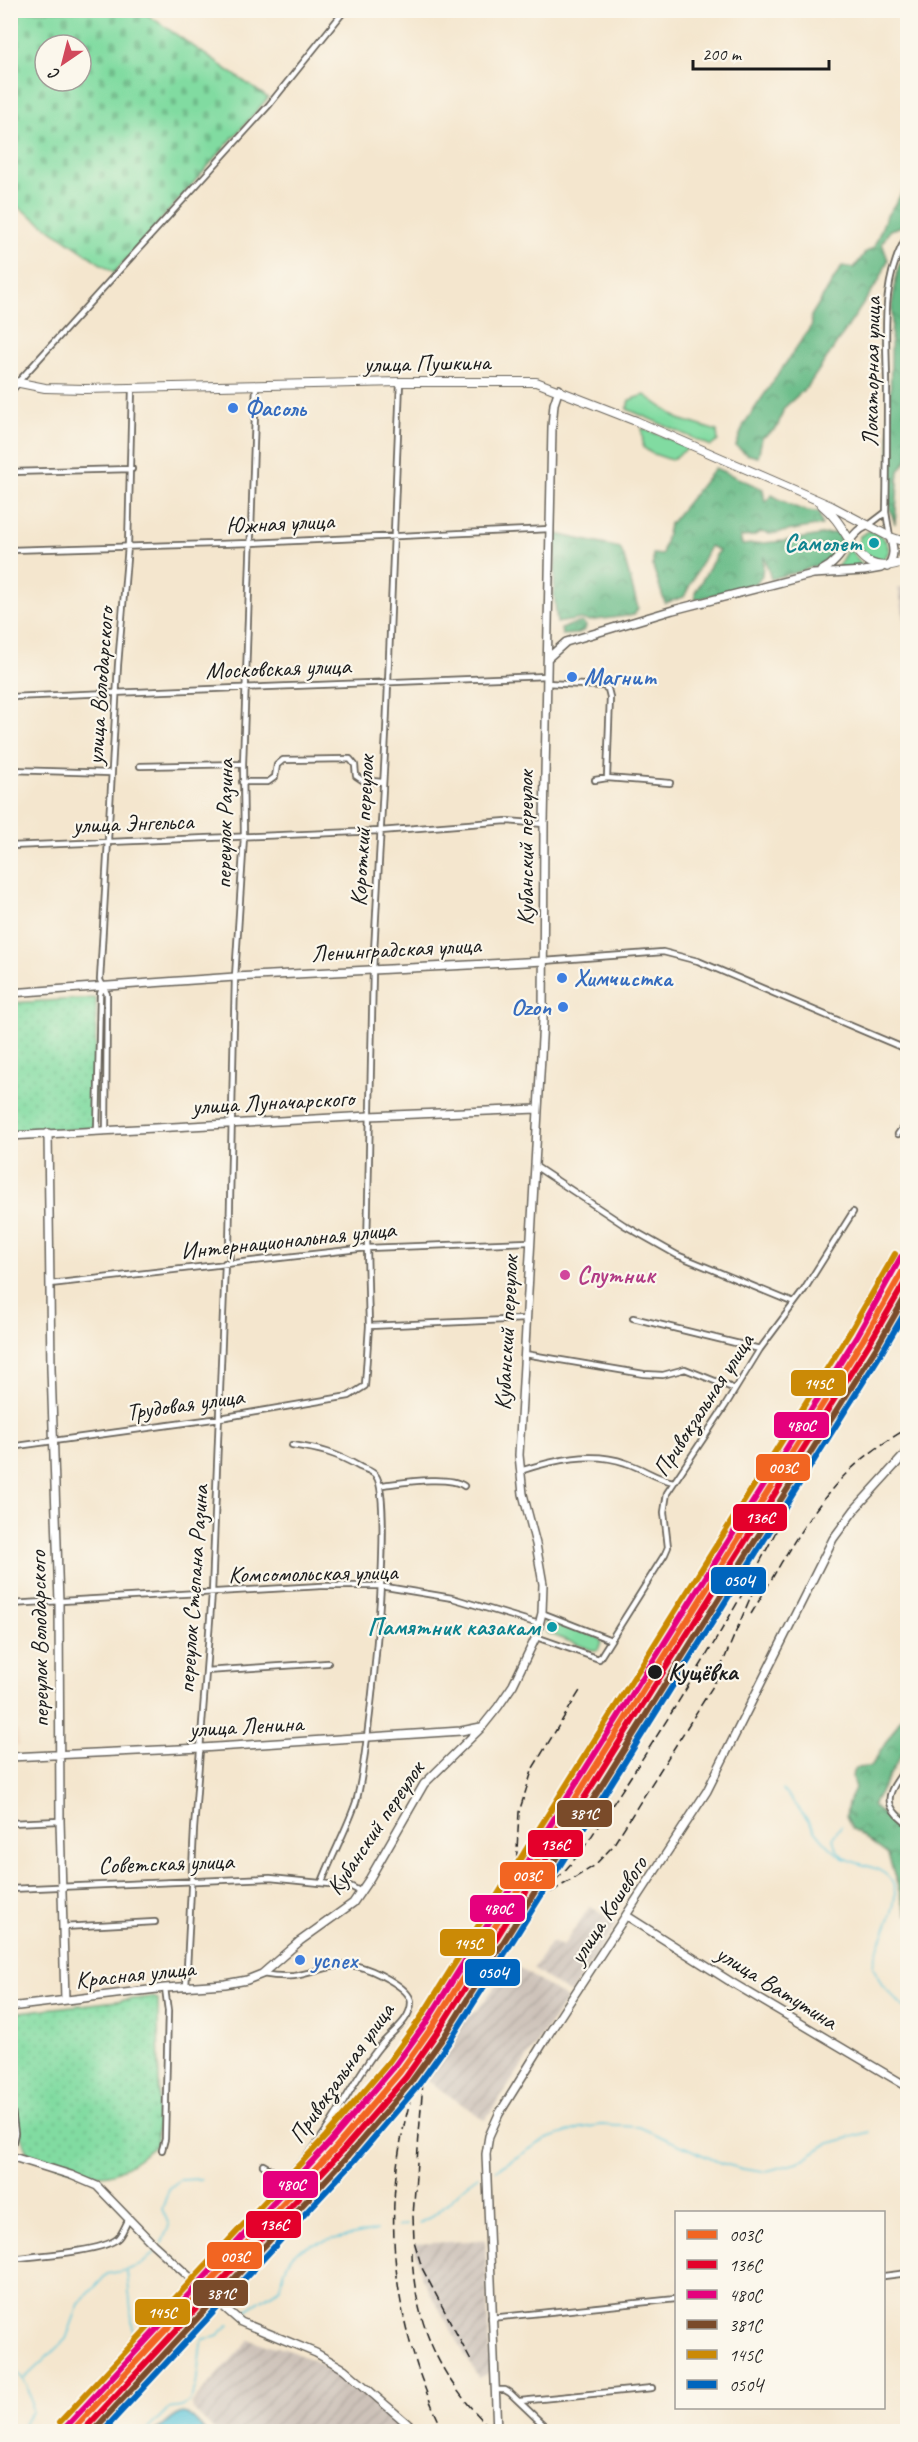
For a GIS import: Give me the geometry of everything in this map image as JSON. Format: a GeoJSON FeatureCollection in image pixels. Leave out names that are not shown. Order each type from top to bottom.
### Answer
{"type":"FeatureCollection","features":[{"type":"Feature","properties":{"kind":"main road","name":"улица Пушкина"},"geometry":{"type":"LineString","coordinates":[[14,382],[45,388],[536,382],[559,389],[814,499],[890,537]]}},
{"type":"Feature","properties":{"kind":"main road","name":"улица Пушкина"},"geometry":{"type":"LineString","coordinates":[[814,499],[834,515],[861,556],[884,567]]}},
{"type":"Feature","properties":{"kind":"main road"},"geometry":{"type":"LineString","coordinates":[[890,537],[908,543]]}},
{"type":"Feature","properties":{"kind":"main road"},"geometry":{"type":"LineString","coordinates":[[884,567],[908,561]]}},
{"type":"Feature","properties":{"kind":"street"},"geometry":{"type":"LineString","coordinates":[[10,391],[14,382],[269,105],[345,10]]}},
{"type":"Feature","properties":{"kind":"street","name":"Локаторная улица"},"geometry":{"type":"LineString","coordinates":[[890,537],[886,512],[886,306],[893,268],[901,246],[908,235]]}},
{"type":"Feature","properties":{"kind":"street","name":"Короткий переулок"},"geometry":{"type":"LineString","coordinates":[[363,1389],[369,1326],[367,1248],[373,970],[400,382]]}},
{"type":"Feature","properties":{"kind":"street","name":"переулок Разина"},"geometry":{"type":"LineString","coordinates":[[228,1263],[235,977],[244,837],[242,782],[256,385]]}},
{"type":"Feature","properties":{"kind":"street","name":"улица Володарского"},"geometry":{"type":"LineString","coordinates":[[106,1131],[107,994],[100,980],[111,773],[128,546],[132,469],[132,388]]}},
{"type":"Feature","properties":{"kind":"street","name":"Кубанский переулок"},"geometry":{"type":"LineString","coordinates":[[338,1916],[361,1892],[424,1784],[482,1727],[513,1685],[536,1637],[542,1613],[543,1584],[520,1471],[529,1242],[543,1020],[544,824],[553,408],[559,389]]}},
{"type":"Feature","properties":{"kind":"street"},"geometry":{"type":"LineString","coordinates":[[10,472],[132,469]]}},
{"type":"Feature","properties":{"kind":"street"},"geometry":{"type":"LineString","coordinates":[[813,574],[835,563],[858,530],[886,512]]}},
{"type":"Feature","properties":{"kind":"street","name":"Южная улица"},"geometry":{"type":"LineString","coordinates":[[10,550],[251,543],[552,529]]}},
{"type":"Feature","properties":{"kind":"street"},"geometry":{"type":"LineString","coordinates":[[548,658],[566,642],[673,610],[813,574],[872,571],[884,567],[892,561],[894,551],[890,537]]}},
{"type":"Feature","properties":{"kind":"street"},"geometry":{"type":"LineString","coordinates":[[547,679],[603,686],[608,689],[610,697],[607,778]]}},
{"type":"Feature","properties":{"kind":"street","name":"Московская улица"},"geometry":{"type":"LineString","coordinates":[[10,697],[387,682],[547,679]]}},
{"type":"Feature","properties":{"kind":"street"},"geometry":{"type":"LineString","coordinates":[[242,782],[268,782],[275,777],[277,765],[283,760],[350,759],[356,776],[362,780],[382,782]]}},
{"type":"Feature","properties":{"kind":"street"},"geometry":{"type":"LineString","coordinates":[[140,766],[243,764]]}},
{"type":"Feature","properties":{"kind":"street"},"geometry":{"type":"LineString","coordinates":[[10,770],[111,773]]}},
{"type":"Feature","properties":{"kind":"street"},"geometry":{"type":"LineString","coordinates":[[596,780],[607,778],[670,783]]}},
{"type":"Feature","properties":{"kind":"street","name":"улица Энгельса"},"geometry":{"type":"LineString","coordinates":[[10,846],[380,831],[507,821],[544,824]]}},
{"type":"Feature","properties":{"kind":"street","name":"Ленинградская улица"},"geometry":{"type":"LineString","coordinates":[[10,993],[235,977],[544,961],[653,952],[674,953],[698,961],[908,1050]]}},
{"type":"Feature","properties":{"kind":"street","name":"улица Володарского"},"geometry":{"type":"LineString","coordinates":[[98,1131],[100,994],[103,986]]}},
{"type":"Feature","properties":{"kind":"street","name":"улица Луначарского"},"geometry":{"type":"LineString","coordinates":[[10,1136],[537,1109]]}},
{"type":"Feature","properties":{"kind":"street"},"geometry":{"type":"LineString","coordinates":[[898,1134],[908,1120]]}},
{"type":"Feature","properties":{"kind":"street","name":"переулок Володарского"},"geometry":{"type":"LineString","coordinates":[[48,1133],[59,1602],[60,1821],[65,2000]]}},
{"type":"Feature","properties":{"kind":"street"},"geometry":{"type":"LineString","coordinates":[[533,1166],[624,1225],[677,1255],[794,1303]]}},
{"type":"Feature","properties":{"kind":"street","name":"Привокзальная улица"},"geometry":{"type":"LineString","coordinates":[[536,1637],[599,1659],[668,1547],[665,1502],[674,1482],[760,1348],[830,1251],[853,1212]]}},
{"type":"Feature","properties":{"kind":"street","name":"Интернациональная улица"},"geometry":{"type":"LineString","coordinates":[[50,1284],[367,1248],[529,1242]]}},
{"type":"Feature","properties":{"kind":"street","name":"переулок Степана Разина"},"geometry":{"type":"LineString","coordinates":[[186,1988],[212,1593],[228,1263]]}},
{"type":"Feature","properties":{"kind":"street"},"geometry":{"type":"LineString","coordinates":[[633,1318],[760,1348]]}},
{"type":"Feature","properties":{"kind":"street"},"geometry":{"type":"LineString","coordinates":[[369,1326],[526,1319]]}},
{"type":"Feature","properties":{"kind":"street"},"geometry":{"type":"LineString","coordinates":[[525,1354],[644,1374],[663,1375],[685,1369],[735,1389]]}},
{"type":"Feature","properties":{"kind":"street","name":"Трудовая улица"},"geometry":{"type":"LineString","coordinates":[[10,1447],[220,1418],[349,1396],[363,1389]]}},
{"type":"Feature","properties":{"kind":"street"},"geometry":{"type":"LineString","coordinates":[[292,1445],[323,1449],[339,1455],[371,1471],[381,1485],[384,1536],[368,1738],[356,1801],[322,1882]]}},
{"type":"Feature","properties":{"kind":"street","name":"улица Кошевого"},"geometry":{"type":"LineString","coordinates":[[497,2432],[486,2154],[489,2136],[499,2114],[548,2035],[696,1809],[721,1766],[833,1539],[855,1509],[908,1451]]}},
{"type":"Feature","properties":{"kind":"street"},"geometry":{"type":"LineString","coordinates":[[520,1471],[562,1460],[601,1457],[629,1464],[664,1480],[674,1482]]}},
{"type":"Feature","properties":{"kind":"street"},"geometry":{"type":"LineString","coordinates":[[381,1485],[454,1481],[464,1486]]}},
{"type":"Feature","properties":{"kind":"street","name":"Комсомольская улица"},"geometry":{"type":"LineString","coordinates":[[10,1604],[321,1586],[380,1586],[452,1598],[539,1624]]}},
{"type":"Feature","properties":{"kind":"street"},"geometry":{"type":"LineString","coordinates":[[542,1613],[611,1640]]}},
{"type":"Feature","properties":{"kind":"street"},"geometry":{"type":"LineString","coordinates":[[206,1671],[328,1663]]}},
{"type":"Feature","properties":{"kind":"street","name":"улица Ленина"},"geometry":{"type":"LineString","coordinates":[[10,1757],[368,1738],[461,1731],[482,1727]]}},
{"type":"Feature","properties":{"kind":"street"},"geometry":{"type":"LineString","coordinates":[[908,1765],[891,1790],[888,1800],[894,1814],[908,1824]]}},
{"type":"Feature","properties":{"kind":"street"},"geometry":{"type":"LineString","coordinates":[[10,1822],[60,1821]]}},
{"type":"Feature","properties":{"kind":"street","name":"Советская улица"},"geometry":{"type":"LineString","coordinates":[[10,1889],[270,1878],[350,1886],[361,1892]]}},
{"type":"Feature","properties":{"kind":"street","name":"Красная улица"},"geometry":{"type":"LineString","coordinates":[[10,2007],[165,1988],[225,1984],[262,1974],[323,1924],[338,1916]]}},
{"type":"Feature","properties":{"kind":"street","name":"улица Ватутина"},"geometry":{"type":"LineString","coordinates":[[627,1916],[741,1989],[908,2088]]}},
{"type":"Feature","properties":{"kind":"street"},"geometry":{"type":"LineString","coordinates":[[63,1927],[155,1922]]}},
{"type":"Feature","properties":{"kind":"street","name":"Красная улица"},"geometry":{"type":"LineString","coordinates":[[262,1974],[279,1977],[294,1976],[320,1969],[354,1965],[374,1972],[403,1988],[410,1995]]}},
{"type":"Feature","properties":{"kind":"street"},"geometry":{"type":"LineString","coordinates":[[162,2150],[165,2139],[168,2011],[165,1988]]}},
{"type":"Feature","properties":{"kind":"street","name":"Привокзальная улица"},"geometry":{"type":"LineString","coordinates":[[263,2165],[281,2176],[288,2175],[317,2143],[366,2064],[404,2020],[410,2006],[410,1995]]}},
{"type":"Feature","properties":{"kind":"street"},"geometry":{"type":"LineString","coordinates":[[10,2095],[15,2133],[10,2155],[91,2183],[195,2282]]}},
{"type":"Feature","properties":{"kind":"street"},"geometry":{"type":"LineString","coordinates":[[10,2259],[111,2243],[119,2237],[129,2219]]}},
{"type":"Feature","properties":{"kind":"street"},"geometry":{"type":"LineString","coordinates":[[885,2276],[908,2273]]}},
{"type":"Feature","properties":{"kind":"street"},"geometry":{"type":"LineString","coordinates":[[209,2294],[241,2322],[306,2349],[344,2369],[417,2432]]}},
{"type":"Feature","properties":{"kind":"street"},"geometry":{"type":"LineString","coordinates":[[491,2318],[675,2299]]}},
{"type":"Feature","properties":{"kind":"street"},"geometry":{"type":"LineString","coordinates":[[520,2401],[652,2388]]}},
{"type":"Feature","properties":{"kind":"street"},"geometry":{"type":"LineString","coordinates":[[494,2390],[505,2390],[520,2401],[551,2432]]}},
{"type":"Feature","properties":{"kind":"shaded area"},"geometry":{"type":"Polygon","coordinates":[[[908,586],[907,633],[898,588],[908,586]]]}},
{"type":"Feature","properties":{"kind":"shaded area"},"geometry":{"type":"Polygon","coordinates":[[[11,1727],[15,1727],[18,1731],[19,1745],[11,1746],[11,1727]]]}},
{"type":"Feature","properties":{"kind":"shaded area"},"geometry":{"type":"Polygon","coordinates":[[[590,1906],[617,1924],[570,1994],[533,1969],[551,1942],[563,1946],[590,1906]]]}},
{"type":"Feature","properties":{"kind":"shaded area"},"geometry":{"type":"Polygon","coordinates":[[[513,1964],[567,1999],[485,2120],[428,2081],[432,2067],[459,2021],[477,2010],[513,1964]]]}},
{"type":"Feature","properties":{"kind":"shaded area"},"geometry":{"type":"Polygon","coordinates":[[[485,2240],[490,2372],[478,2378],[422,2278],[414,2244],[485,2240]]]}},
{"type":"Feature","properties":{"kind":"shaded area"},"geometry":{"type":"Polygon","coordinates":[[[249,2340],[285,2349],[313,2360],[377,2403],[407,2431],[215,2431],[193,2410],[192,2403],[249,2340]]]}},
{"type":"Feature","properties":{"kind":"green space"},"geometry":{"type":"Polygon","coordinates":[[[11,11],[142,11],[268,98],[114,273],[11,202],[11,11]]]}},
{"type":"Feature","properties":{"kind":"green space"},"geometry":{"type":"Polygon","coordinates":[[[907,186],[907,220],[902,226],[890,230],[882,243],[888,260],[880,279],[808,386],[784,408],[777,428],[762,438],[758,457],[746,454],[736,446],[744,424],[812,325],[811,316],[842,266],[854,268],[865,253],[874,247],[886,217],[907,186]]]}},
{"type":"Feature","properties":{"kind":"green space"},"geometry":{"type":"Polygon","coordinates":[[[907,249],[908,458],[899,471],[895,524],[889,506],[892,305],[898,268],[907,249]]]}},
{"type":"Feature","properties":{"kind":"green space"},"geometry":{"type":"Polygon","coordinates":[[[645,395],[679,419],[717,431],[718,441],[711,446],[627,409],[629,400],[645,395]]]}},
{"type":"Feature","properties":{"kind":"green space"},"geometry":{"type":"Polygon","coordinates":[[[642,428],[690,447],[671,460],[651,453],[643,447],[642,428]]]}},
{"type":"Feature","properties":{"kind":"green space"},"geometry":{"type":"Polygon","coordinates":[[[715,468],[763,489],[765,502],[772,495],[800,509],[819,512],[822,525],[770,534],[760,532],[753,536],[740,537],[742,545],[839,532],[840,543],[835,552],[828,560],[817,565],[771,579],[764,556],[762,575],[757,583],[695,600],[695,593],[719,550],[710,546],[684,597],[665,603],[653,567],[653,554],[662,555],[669,525],[715,468]]]}},
{"type":"Feature","properties":{"kind":"green space"},"geometry":{"type":"Polygon","coordinates":[[[869,531],[883,538],[887,544],[889,552],[882,561],[868,558],[858,546],[860,536],[869,531]]]}},
{"type":"Feature","properties":{"kind":"green space"},"geometry":{"type":"Polygon","coordinates":[[[556,534],[620,548],[638,608],[634,615],[557,623],[554,594],[556,534]]]}},
{"type":"Feature","properties":{"kind":"green space"},"geometry":{"type":"Polygon","coordinates":[[[847,551],[851,551],[864,567],[837,568],[847,551]]]}},
{"type":"Feature","properties":{"kind":"green space"},"geometry":{"type":"Polygon","coordinates":[[[582,622],[586,626],[585,630],[576,634],[562,635],[561,629],[582,622]]]}},
{"type":"Feature","properties":{"kind":"green space"},"geometry":{"type":"Polygon","coordinates":[[[96,998],[95,1128],[11,1133],[11,1003],[96,998]]]}},
{"type":"Feature","properties":{"kind":"green space"},"geometry":{"type":"Polygon","coordinates":[[[551,1620],[599,1638],[601,1642],[598,1650],[592,1650],[547,1633],[544,1626],[546,1621],[551,1620]]]}},
{"type":"Feature","properties":{"kind":"green space"},"geometry":{"type":"Polygon","coordinates":[[[907,1708],[907,1745],[872,1806],[907,1829],[907,1915],[888,1855],[852,1828],[846,1816],[848,1803],[855,1788],[852,1778],[853,1771],[855,1768],[872,1765],[907,1708]]]}},
{"type":"Feature","properties":{"kind":"green space"},"geometry":{"type":"Polygon","coordinates":[[[152,1997],[158,1999],[159,2095],[156,2145],[121,2169],[100,2175],[68,2168],[27,2153],[15,2103],[11,2065],[11,2013],[152,1997]]]}},
{"type":"Feature","properties":{"kind":"water"},"geometry":{"type":"Polygon","coordinates":[[[182,2413],[188,2414],[206,2431],[155,2431],[171,2418],[182,2413]]]}},
{"type":"Feature","properties":{"kind":"waterway"},"geometry":{"type":"LineString","coordinates":[[783,1790],[829,1846],[846,1860]]}},
{"type":"Feature","properties":{"kind":"waterway"},"geometry":{"type":"LineString","coordinates":[[841,1826],[833,1837],[836,1848],[842,1855],[878,1870],[892,1882],[895,1891],[892,1912],[873,1967],[882,1985],[908,2011]]}},
{"type":"Feature","properties":{"kind":"waterway"},"geometry":{"type":"LineString","coordinates":[[496,2170],[546,2139],[581,2128],[601,2125],[639,2127],[721,2163],[763,2172],[797,2163],[827,2144],[870,2132]]}},
{"type":"Feature","properties":{"kind":"waterway"},"geometry":{"type":"LineString","coordinates":[[419,2223],[428,2219],[478,2176]]}},
{"type":"Feature","properties":{"kind":"waterway"},"geometry":{"type":"LineString","coordinates":[[162,2243],[169,2225],[162,2209],[169,2189],[179,2180],[201,2179]]}},
{"type":"Feature","properties":{"kind":"waterway"},"geometry":{"type":"LineString","coordinates":[[398,2227],[406,2225]]}},
{"type":"Feature","properties":{"kind":"waterway"},"geometry":{"type":"LineString","coordinates":[[240,2314],[280,2288],[288,2261],[296,2252],[316,2243],[377,2230]]}},
{"type":"Feature","properties":{"kind":"waterway"},"geometry":{"type":"LineString","coordinates":[[25,2378],[66,2339],[79,2304],[107,2274],[141,2265],[155,2252]]}},
{"type":"Feature","properties":{"kind":"waterway"},"geometry":{"type":"LineString","coordinates":[[127,2271],[134,2341]]}},
{"type":"Feature","properties":{"kind":"waterway"},"geometry":{"type":"LineString","coordinates":[[145,2432],[168,2409],[182,2407],[189,2402],[196,2386],[203,2339],[216,2337],[230,2324]]}},
{"type":"Feature","properties":{"kind":"waterway"},"geometry":{"type":"LineString","coordinates":[[10,2366],[21,2376],[27,2386],[32,2412],[22,2426],[10,2431]]}},
{"type":"Feature","properties":{"kind":"tunnel"},"geometry":{"type":"LineString","coordinates":[[195,2282],[209,2294]]}},
{"type":"Feature","properties":{"kind":"railway"},"geometry":{"type":"LineString","coordinates":[[903,1283],[908,1275]]}},
{"type":"Feature","properties":{"kind":"railway"},"geometry":{"type":"LineString","coordinates":[[751,1614],[793,1544],[828,1494],[864,1458],[908,1428]]}},
{"type":"Feature","properties":{"kind":"railway"},"geometry":{"type":"LineString","coordinates":[[444,2432],[425,2389],[411,2346],[401,2302],[395,2257],[394,2211],[397,2166],[405,2121],[418,2076],[446,2018],[486,1957],[515,1920],[582,1851],[669,1717],[754,1573],[820,1440]]}},
{"type":"Feature","properties":{"kind":"railway"},"geometry":{"type":"LineString","coordinates":[[551,1892],[594,1866],[612,1847],[713,1686],[756,1584]]}},
{"type":"Feature","properties":{"kind":"railway"},"geometry":{"type":"LineString","coordinates":[[496,1924],[512,1886],[516,1869],[519,1812],[533,1768],[581,1689]]}},
{"type":"Feature","properties":{"kind":"railway"},"geometry":{"type":"LineString","coordinates":[[423,2081],[413,2216],[414,2241],[422,2268],[472,2363]]}},
{"type":"Feature","properties":{"kind":"railway"},"geometry":{"type":"LineString","coordinates":[[412,2252],[418,2304],[434,2351],[460,2393],[495,2432]]}},
{"type":"Feature","properties":{"kind":"transit line","name":"145С"},"geometry":{"type":"LineString","coordinates":[[60,2422],[326,2136],[388,2063],[420,2019],[850,1332],[895,1254]]}},
{"type":"Feature","properties":{"kind":"transit line","name":"480С"},"geometry":{"type":"LineString","coordinates":[[66,2427],[331,2141],[394,2067],[426,2023],[857,1336],[901,1257]]}},
{"type":"Feature","properties":{"kind":"transit line","name":"003С"},"geometry":{"type":"LineString","coordinates":[[71,2432],[337,2146],[400,2072],[432,2027],[863,1340],[908,1262]]}},
{"type":"Feature","properties":{"kind":"transit line","name":"136С"},"geometry":{"type":"LineString","coordinates":[[82,2432],[342,2151],[406,2077],[438,2031],[869,1344],[908,1277]]}},
{"type":"Feature","properties":{"kind":"transit line","name":"381С"},"geometry":{"type":"LineString","coordinates":[[92,2432],[348,2156],[411,2082],[445,2035],[876,1348],[908,1292]]}},
{"type":"Feature","properties":{"kind":"transit line","name":"050Ч"},"geometry":{"type":"LineString","coordinates":[[102,2432],[354,2161],[417,2087],[451,2039],[908,1307]]}},
{"type":"Feature","properties":{"kind":"place","name":"Фасоль"},"geometry":{"type":"Point","coordinates":[233,408]}},
{"type":"Feature","properties":{"kind":"place","name":"Самолет"},"geometry":{"type":"Point","coordinates":[874,543]}},
{"type":"Feature","properties":{"kind":"place","name":"Магнит"},"geometry":{"type":"Point","coordinates":[572,677]}},
{"type":"Feature","properties":{"kind":"place","name":"Химчистка"},"geometry":{"type":"Point","coordinates":[562,978]}},
{"type":"Feature","properties":{"kind":"place","name":"Ozon"},"geometry":{"type":"Point","coordinates":[563,1007]}},
{"type":"Feature","properties":{"kind":"place","name":"Спутник"},"geometry":{"type":"Point","coordinates":[565,1275]}},
{"type":"Feature","properties":{"kind":"place","name":"Памятник казакам"},"geometry":{"type":"Point","coordinates":[552,1627]}},
{"type":"Feature","properties":{"kind":"place","name":"Кущёвка"},"geometry":{"type":"Point","coordinates":[655,1672]}},
{"type":"Feature","properties":{"kind":"place","name":"успех"},"geometry":{"type":"Point","coordinates":[300,1960]}}]}
